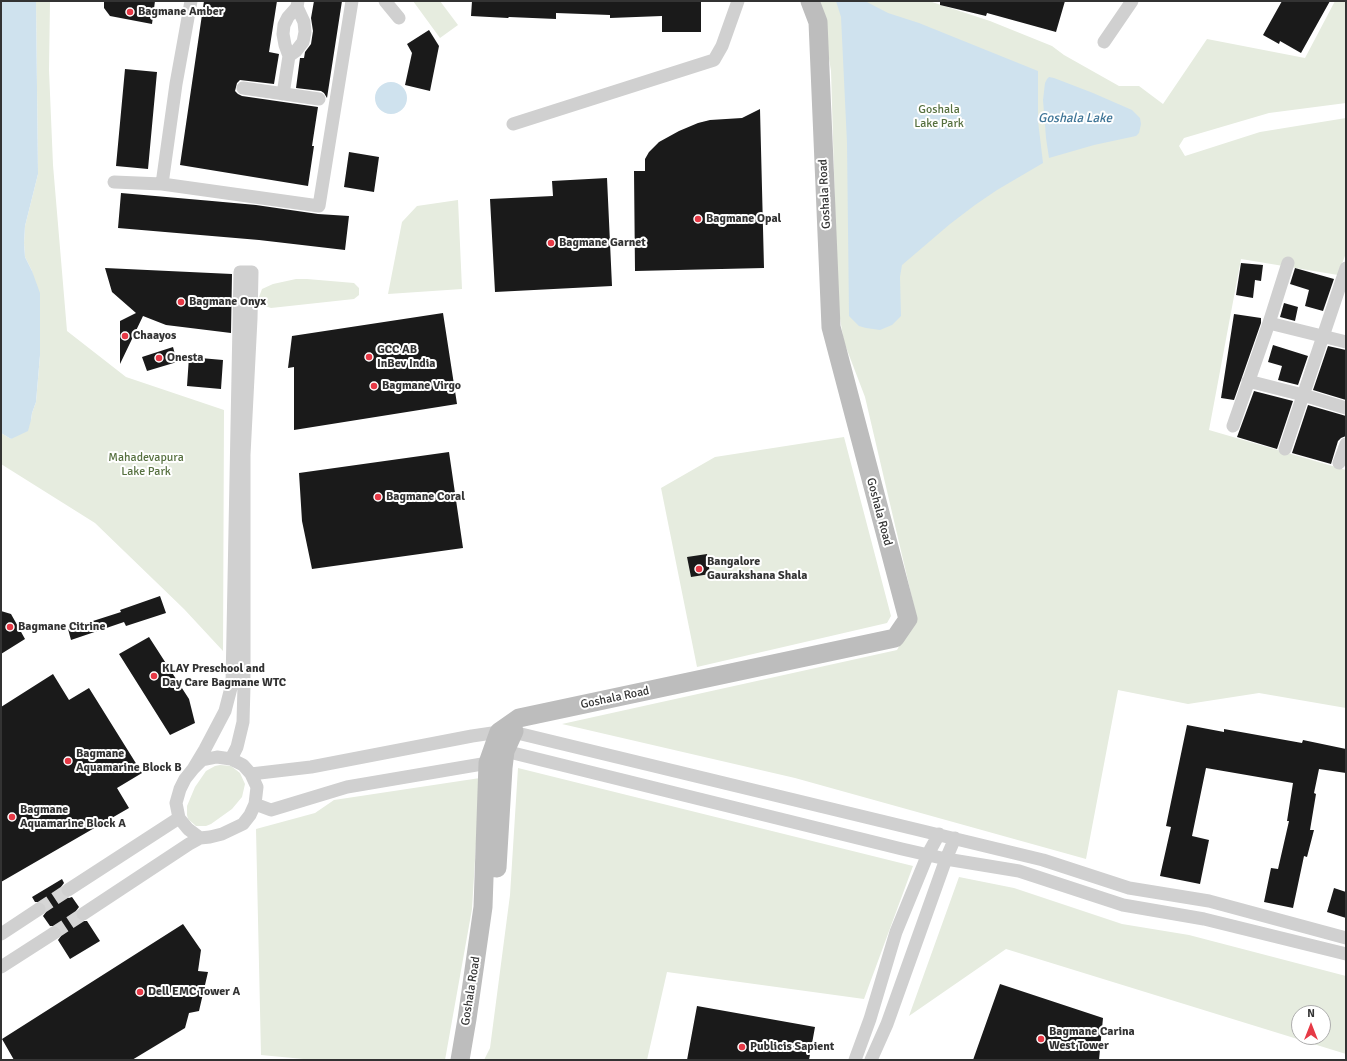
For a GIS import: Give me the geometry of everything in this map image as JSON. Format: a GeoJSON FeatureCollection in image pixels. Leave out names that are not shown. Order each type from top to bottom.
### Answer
{"type":"FeatureCollection","features":[{"type":"Feature","properties":{"kind":"street"},"geometry":{"type":"LineString","coordinates":[[162,184],[176,84],[192,1]]}},
{"type":"Feature","properties":{"kind":"street"},"geometry":{"type":"LineString","coordinates":[[114,182],[162,184],[319,206],[352,1]]}},
{"type":"Feature","properties":{"kind":"street"},"geometry":{"type":"LineString","coordinates":[[385,1],[399,18]]}},
{"type":"Feature","properties":{"kind":"street"},"geometry":{"type":"LineString","coordinates":[[513,124],[714,60],[722,46],[738,1]]}},
{"type":"Feature","properties":{"kind":"street","name":"Goshala Road"},"geometry":{"type":"LineString","coordinates":[[460,1060],[483,907],[488,763],[510,727],[895,638],[908,619],[831,327],[818,22],[810,1]]}},
{"type":"Feature","properties":{"kind":"street"},"geometry":{"type":"LineString","coordinates":[[1104,42],[1132,1]]}},
{"type":"Feature","properties":{"kind":"street"},"geometry":{"type":"LineString","coordinates":[[289,56],[296,51],[303,42],[305,32],[304,22],[298,4]]}},
{"type":"Feature","properties":{"kind":"street"},"geometry":{"type":"LineString","coordinates":[[283,94],[289,56],[284,45],[284,25],[298,4]]}},
{"type":"Feature","properties":{"kind":"street"},"geometry":{"type":"LineString","coordinates":[[243,88],[319,99]]}},
{"type":"Feature","properties":{"kind":"street"},"geometry":{"type":"LineString","coordinates":[[1233,426],[1288,263]]}},
{"type":"Feature","properties":{"kind":"street"},"geometry":{"type":"LineString","coordinates":[[1285,449],[1346,268]]}},
{"type":"Feature","properties":{"kind":"street"},"geometry":{"type":"LineString","coordinates":[[200,838],[188,829],[178,818],[176,803],[185,779],[205,749],[225,711],[232,684],[246,272],[251,319],[244,456],[243,722],[237,747],[231,759]]}},
{"type":"Feature","properties":{"kind":"street"},"geometry":{"type":"LineString","coordinates":[[1269,323],[1346,342]]}},
{"type":"Feature","properties":{"kind":"street"},"geometry":{"type":"LineString","coordinates":[[1248,381],[1346,408]]}},
{"type":"Feature","properties":{"kind":"street"},"geometry":{"type":"LineString","coordinates":[[1339,464],[1346,444]]}},
{"type":"Feature","properties":{"kind":"street"},"geometry":{"type":"LineString","coordinates":[[251,774],[310,767],[472,736],[510,727],[1043,860],[1129,888],[1209,901],[1346,938]]}},
{"type":"Feature","properties":{"kind":"street","name":"Goshala Road"},"geometry":{"type":"LineString","coordinates":[[471,1060],[495,908],[503,768],[510,727]]}},
{"type":"Feature","properties":{"kind":"street"},"geometry":{"type":"LineString","coordinates":[[255,804],[272,810],[347,787],[488,763],[505,752],[946,859],[1019,871],[1123,905],[1204,918],[1346,954]]}},
{"type":"Feature","properties":{"kind":"street"},"geometry":{"type":"LineString","coordinates":[[83,914],[189,844],[200,838],[222,834],[243,824],[250,815],[255,804],[257,787],[251,774],[243,765],[231,759],[216,757],[202,760],[193,768]]}},
{"type":"Feature","properties":{"kind":"street"},"geometry":{"type":"LineString","coordinates":[[68,890],[178,818]]}},
{"type":"Feature","properties":{"kind":"street"},"geometry":{"type":"LineString","coordinates":[[855,1060],[870,1019],[896,932],[928,854],[939,834]]}},
{"type":"Feature","properties":{"kind":"street"},"geometry":{"type":"LineString","coordinates":[[871,1060],[887,1024],[946,859],[955,838]]}},
{"type":"Feature","properties":{"kind":"street"},"geometry":{"type":"LineString","coordinates":[[1,934],[39,909]]}},
{"type":"Feature","properties":{"kind":"street"},"geometry":{"type":"LineString","coordinates":[[1,967],[54,933]]}},
{"type":"Feature","properties":{"kind":"green space","name":"Mahadevapura Lake Park"},"geometry":{"type":"Polygon","coordinates":[[[36,1],[50,1],[49,70],[53,165],[67,331],[126,377],[224,410],[223,651],[184,609],[95,523],[1,464],[1,433],[11,439],[31,420],[36,402],[40,355],[32,271],[25,257],[24,243],[25,226],[38,174],[36,1]]]}},
{"type":"Feature","properties":{"kind":"green space"},"geometry":{"type":"Polygon","coordinates":[[[413,1],[440,1],[458,25],[440,38],[413,1]]]}},
{"type":"Feature","properties":{"kind":"green space","name":"Goshala Lake Park"},"geometry":{"type":"Polygon","coordinates":[[[820,1],[929,1],[990,21],[1052,46],[1064,55],[1119,86],[1139,86],[1163,104],[1207,39],[1305,58],[1335,1],[1346,1],[1346,103],[1269,113],[1184,138],[1179,146],[1185,156],[1260,132],[1346,118],[1346,253],[1338,275],[1241,259],[1209,430],[1346,470],[1346,708],[1259,693],[1188,704],[1118,690],[1086,859],[795,778],[562,724],[897,650],[916,615],[865,397],[844,342],[838,307],[831,71],[820,1]]]}},
{"type":"Feature","properties":{"kind":"green space"},"geometry":{"type":"Polygon","coordinates":[[[458,200],[462,289],[388,294],[402,222],[417,206],[458,200]]]}},
{"type":"Feature","properties":{"kind":"green space"},"geometry":{"type":"Polygon","coordinates":[[[296,279],[354,283],[359,288],[359,295],[354,299],[271,308],[262,304],[259,297],[262,289],[273,284],[296,279]]]}},
{"type":"Feature","properties":{"kind":"green space"},"geometry":{"type":"Polygon","coordinates":[[[844,437],[891,616],[887,623],[697,667],[661,488],[715,457],[844,437]]]}},
{"type":"Feature","properties":{"kind":"green space"},"geometry":{"type":"Polygon","coordinates":[[[220,765],[231,766],[240,773],[245,784],[242,797],[232,809],[211,824],[206,826],[196,826],[188,819],[187,806],[195,787],[206,771],[220,765]]]}},
{"type":"Feature","properties":{"kind":"green space"},"geometry":{"type":"Polygon","coordinates":[[[518,768],[913,866],[864,999],[667,972],[647,1060],[484,1060],[490,1048],[510,895],[518,768]]]}},
{"type":"Feature","properties":{"kind":"green space"},"geometry":{"type":"Polygon","coordinates":[[[480,778],[472,909],[445,1060],[314,1060],[261,1055],[256,829],[315,813],[334,800],[480,778]]]}},
{"type":"Feature","properties":{"kind":"green space"},"geometry":{"type":"Polygon","coordinates":[[[959,877],[1014,888],[1122,924],[1189,935],[1346,976],[1346,1054],[1317,1045],[1331,1045],[1331,1005],[1291,1005],[1291,1037],[1006,949],[909,1016],[959,877]]]}},
{"type":"Feature","properties":{"kind":"water"},"geometry":{"type":"Polygon","coordinates":[[[1,1],[36,1],[38,174],[25,226],[24,243],[25,257],[40,293],[40,355],[36,402],[28,431],[11,439],[1,433],[1,1]]]}},
{"type":"Feature","properties":{"kind":"water","name":"Goshala Lake"},"geometry":{"type":"Polygon","coordinates":[[[836,1],[865,1],[888,13],[919,23],[1038,71],[1038,121],[1043,163],[997,190],[975,205],[902,265],[900,277],[901,316],[892,325],[880,330],[859,326],[849,316],[847,143],[841,17],[836,1]]]}},
{"type":"Feature","properties":{"kind":"water","name":"Goshala Lake"},"geometry":{"type":"Polygon","coordinates":[[[1049,77],[1093,93],[1132,110],[1140,118],[1141,124],[1139,133],[1136,136],[1094,145],[1049,158],[1043,100],[1045,83],[1049,77]]]}},
{"type":"Feature","properties":{"kind":"water"},"geometry":{"type":"Polygon","coordinates":[[[391,82],[397,83],[404,89],[407,98],[406,104],[400,111],[391,114],[385,113],[378,107],[375,98],[376,92],[382,85],[391,82]]]}},
{"type":"Feature","properties":{"kind":"building","name":"Bagmane Amber"},"geometry":{"type":"Polygon","coordinates":[[[104,1],[155,1],[152,24],[110,16],[104,8],[104,1]]]}},
{"type":"Feature","properties":{"kind":"building"},"geometry":{"type":"Polygon","coordinates":[[[204,1],[277,1],[269,52],[279,54],[274,84],[240,80],[237,83],[235,91],[242,96],[318,107],[308,186],[180,165],[204,1]]]}},
{"type":"Feature","properties":{"kind":"building"},"geometry":{"type":"Polygon","coordinates":[[[314,1],[342,1],[327,98],[321,91],[296,88],[300,58],[304,58],[305,52],[311,44],[313,31],[311,18],[314,1]]]}},
{"type":"Feature","properties":{"kind":"building"},"geometry":{"type":"Polygon","coordinates":[[[472,1],[701,1],[701,32],[662,32],[662,16],[610,18],[610,15],[556,13],[556,19],[471,16],[472,1]]]}},
{"type":"Feature","properties":{"kind":"building"},"geometry":{"type":"Polygon","coordinates":[[[940,1],[1065,1],[1056,32],[987,13],[986,16],[940,5],[940,1]]]}},
{"type":"Feature","properties":{"kind":"building"},"geometry":{"type":"Polygon","coordinates":[[[1282,1],[1330,1],[1301,53],[1280,41],[1279,44],[1263,35],[1282,1]]]}},
{"type":"Feature","properties":{"kind":"building"},"geometry":{"type":"Polygon","coordinates":[[[429,30],[439,46],[430,91],[405,85],[412,53],[407,44],[429,30]]]}},
{"type":"Feature","properties":{"kind":"building"},"geometry":{"type":"Polygon","coordinates":[[[125,69],[157,72],[148,169],[116,166],[125,69]]]}},
{"type":"Feature","properties":{"kind":"building","name":"Bagmane Opal"},"geometry":{"type":"Polygon","coordinates":[[[760,109],[764,268],[635,271],[634,171],[645,171],[645,159],[649,152],[659,142],[679,131],[710,120],[742,118],[760,109]]]}},
{"type":"Feature","properties":{"kind":"building"},"geometry":{"type":"Polygon","coordinates":[[[349,152],[379,157],[374,192],[344,187],[349,152]]]}},
{"type":"Feature","properties":{"kind":"building","name":"Bagmane Garnet"},"geometry":{"type":"Polygon","coordinates":[[[607,178],[612,286],[495,292],[490,199],[553,196],[552,181],[607,178]]]}},
{"type":"Feature","properties":{"kind":"building"},"geometry":{"type":"Polygon","coordinates":[[[121,193],[256,205],[318,214],[349,216],[345,250],[259,240],[118,228],[121,193]]]}},
{"type":"Feature","properties":{"kind":"building"},"geometry":{"type":"Polygon","coordinates":[[[1241,263],[1263,265],[1261,281],[1255,280],[1253,298],[1236,295],[1241,263]]]}},
{"type":"Feature","properties":{"kind":"building","name":"Bagmane Onyx"},"geometry":{"type":"Polygon","coordinates":[[[105,268],[232,274],[231,333],[166,325],[143,316],[120,364],[120,321],[136,313],[112,292],[105,268]]]}},
{"type":"Feature","properties":{"kind":"building"},"geometry":{"type":"Polygon","coordinates":[[[1295,268],[1334,279],[1323,311],[1305,306],[1309,290],[1290,284],[1295,268]]]}},
{"type":"Feature","properties":{"kind":"building"},"geometry":{"type":"Polygon","coordinates":[[[1284,303],[1298,307],[1295,321],[1280,317],[1284,303]]]}},
{"type":"Feature","properties":{"kind":"building","name":"Bagmane Virgo"},"geometry":{"type":"Polygon","coordinates":[[[443,313],[457,404],[294,430],[294,367],[288,368],[292,336],[443,313]]]}},
{"type":"Feature","properties":{"kind":"building"},"geometry":{"type":"Polygon","coordinates":[[[1234,314],[1261,318],[1261,323],[1234,400],[1221,398],[1234,314]]]}},
{"type":"Feature","properties":{"kind":"building"},"geometry":{"type":"Polygon","coordinates":[[[1273,345],[1308,356],[1298,385],[1278,380],[1282,366],[1268,362],[1273,345]]]}},
{"type":"Feature","properties":{"kind":"building"},"geometry":{"type":"Polygon","coordinates":[[[1328,346],[1346,350],[1346,400],[1313,390],[1328,346]]]}},
{"type":"Feature","properties":{"kind":"building"},"geometry":{"type":"Polygon","coordinates":[[[173,347],[177,362],[147,371],[142,357],[173,347]]]}},
{"type":"Feature","properties":{"kind":"building"},"geometry":{"type":"Polygon","coordinates":[[[189,357],[223,360],[221,389],[187,386],[189,357]]]}},
{"type":"Feature","properties":{"kind":"building"},"geometry":{"type":"Polygon","coordinates":[[[1254,391],[1293,401],[1277,449],[1237,437],[1254,391]]]}},
{"type":"Feature","properties":{"kind":"building"},"geometry":{"type":"Polygon","coordinates":[[[1308,405],[1346,416],[1346,436],[1338,441],[1331,464],[1292,453],[1308,405]]]}},
{"type":"Feature","properties":{"kind":"building","name":"Bagmane Coral"},"geometry":{"type":"Polygon","coordinates":[[[449,452],[463,548],[312,569],[302,521],[299,473],[449,452]]]}},
{"type":"Feature","properties":{"kind":"building","name":"Bangalore Gaurakshana Shala"},"geometry":{"type":"Polygon","coordinates":[[[707,554],[710,574],[691,577],[687,557],[707,554]]]}},
{"type":"Feature","properties":{"kind":"building"},"geometry":{"type":"Polygon","coordinates":[[[160,596],[166,613],[126,626],[124,622],[71,640],[68,629],[121,612],[120,610],[160,596]]]}},
{"type":"Feature","properties":{"kind":"building","name":"Bagmane Citrine"},"geometry":{"type":"Polygon","coordinates":[[[1,611],[11,614],[25,639],[1,654],[1,611]]]}},
{"type":"Feature","properties":{"kind":"building","name":"KLAY Preschool and Day Care Bagmane WTC"},"geometry":{"type":"Polygon","coordinates":[[[149,637],[189,699],[195,723],[170,735],[119,654],[149,637]]]}},
{"type":"Feature","properties":{"kind":"building","name":"Bagmane Aquamarine Block B"},"geometry":{"type":"Polygon","coordinates":[[[53,674],[69,700],[89,688],[142,773],[117,788],[129,808],[1,882],[1,707],[53,674]]]}},
{"type":"Feature","properties":{"kind":"building"},"geometry":{"type":"Polygon","coordinates":[[[1187,725],[1224,732],[1224,729],[1302,743],[1303,740],[1346,749],[1346,773],[1319,769],[1314,793],[1316,794],[1310,830],[1314,830],[1307,857],[1304,856],[1293,908],[1264,902],[1271,868],[1278,869],[1289,821],[1287,821],[1293,783],[1206,768],[1192,836],[1209,840],[1200,884],[1160,876],[1171,827],[1166,826],[1187,725]]]}},
{"type":"Feature","properties":{"kind":"building"},"geometry":{"type":"Polygon","coordinates":[[[62,879],[64,883],[61,887],[61,894],[65,897],[72,897],[79,907],[76,911],[76,918],[80,921],[87,921],[100,941],[70,959],[58,940],[61,936],[61,929],[57,926],[50,926],[43,916],[46,912],[46,905],[42,902],[35,902],[32,897],[62,879]]]}},
{"type":"Feature","properties":{"kind":"building"},"geometry":{"type":"Polygon","coordinates":[[[1334,888],[1346,892],[1346,918],[1327,912],[1334,888]]]}},
{"type":"Feature","properties":{"kind":"building","name":"Dell EMC Tower A"},"geometry":{"type":"Polygon","coordinates":[[[183,924],[201,950],[198,971],[208,972],[199,1011],[189,1013],[185,1028],[132,1060],[14,1060],[2,1039],[183,924]]]}},
{"type":"Feature","properties":{"kind":"building","name":"Bagmane Carina West Tower"},"geometry":{"type":"Polygon","coordinates":[[[1000,984],[1103,1018],[1099,1060],[973,1060],[1000,984]]]}},
{"type":"Feature","properties":{"kind":"building"},"geometry":{"type":"Polygon","coordinates":[[[697,1006],[815,1027],[809,1060],[687,1060],[697,1006]]]}},
{"type":"Feature","properties":{"kind":"tunnel"},"geometry":{"type":"LineString","coordinates":[[39,909],[68,890]]}},
{"type":"Feature","properties":{"kind":"tunnel"},"geometry":{"type":"LineString","coordinates":[[54,933],[83,914]]}},
{"type":"Feature","properties":{"kind":"place","name":"Bagmane Amber"},"geometry":{"type":"Point","coordinates":[130,12]}},
{"type":"Feature","properties":{"kind":"place","name":"Bagmane Opal"},"geometry":{"type":"Point","coordinates":[698,219]}},
{"type":"Feature","properties":{"kind":"place","name":"Bagmane Garnet"},"geometry":{"type":"Point","coordinates":[551,243]}},
{"type":"Feature","properties":{"kind":"place","name":"Bagmane Onyx"},"geometry":{"type":"Point","coordinates":[181,302]}},
{"type":"Feature","properties":{"kind":"place","name":"Chaayos"},"geometry":{"type":"Point","coordinates":[125,336]}},
{"type":"Feature","properties":{"kind":"place","name":"GCC AB InBev India"},"geometry":{"type":"Point","coordinates":[369,357]}},
{"type":"Feature","properties":{"kind":"place","name":"Onesta"},"geometry":{"type":"Point","coordinates":[159,358]}},
{"type":"Feature","properties":{"kind":"place","name":"Bagmane Virgo"},"geometry":{"type":"Point","coordinates":[374,386]}},
{"type":"Feature","properties":{"kind":"place","name":"Bagmane Coral"},"geometry":{"type":"Point","coordinates":[378,497]}},
{"type":"Feature","properties":{"kind":"place","name":"Bangalore Gaurakshana Shala"},"geometry":{"type":"Point","coordinates":[699,569]}},
{"type":"Feature","properties":{"kind":"place","name":"Bagmane Citrine"},"geometry":{"type":"Point","coordinates":[10,627]}},
{"type":"Feature","properties":{"kind":"place","name":"KLAY Preschool and Day Care Bagmane WTC"},"geometry":{"type":"Point","coordinates":[154,676]}},
{"type":"Feature","properties":{"kind":"place","name":"Bagmane Aquamarine Block B"},"geometry":{"type":"Point","coordinates":[68,761]}},
{"type":"Feature","properties":{"kind":"place","name":"Bagmane Aquamarine Block A"},"geometry":{"type":"Point","coordinates":[12,817]}},
{"type":"Feature","properties":{"kind":"place","name":"Dell EMC Tower A"},"geometry":{"type":"Point","coordinates":[140,992]}},
{"type":"Feature","properties":{"kind":"place","name":"Bagmane Carina West Tower"},"geometry":{"type":"Point","coordinates":[1041,1039]}},
{"type":"Feature","properties":{"kind":"place","name":"Publicis Sapient"},"geometry":{"type":"Point","coordinates":[742,1047]}}]}
